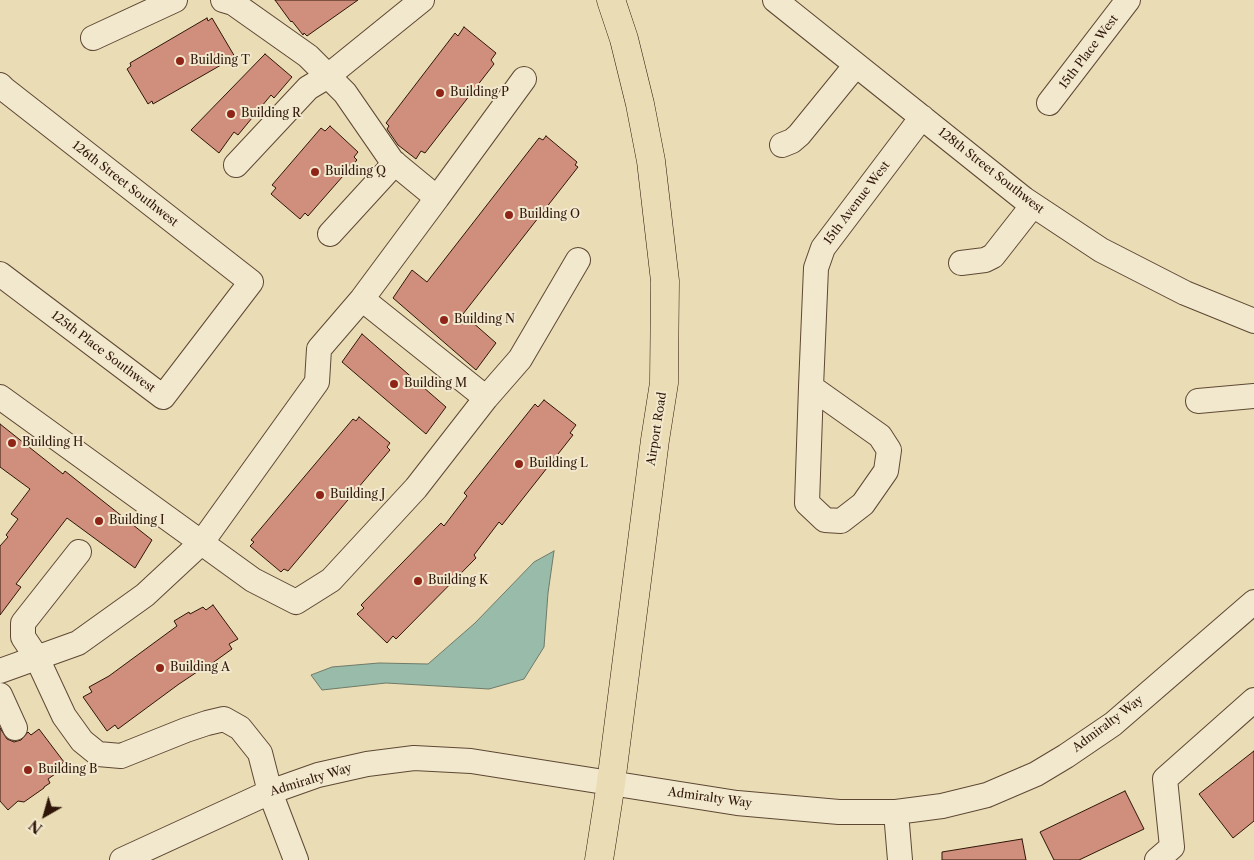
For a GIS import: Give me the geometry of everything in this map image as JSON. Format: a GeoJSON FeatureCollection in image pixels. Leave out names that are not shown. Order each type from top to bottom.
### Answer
{"type":"FeatureCollection","features":[{"type":"Feature","properties":{"kind":"main road","name":"Airport Road"},"geometry":{"type":"LineString","coordinates":[[599,860],[664,383],[665,281],[651,161],[640,104],[624,39],[611,0]]}},
{"type":"Feature","properties":{"kind":"street"},"geometry":{"type":"LineString","coordinates":[[92,38],[175,0]]}},
{"type":"Feature","properties":{"kind":"street"},"geometry":{"type":"LineString","coordinates":[[223,0],[233,3],[308,56],[345,94],[395,163],[437,198]]}},
{"type":"Feature","properties":{"kind":"street"},"geometry":{"type":"LineString","coordinates":[[236,165],[308,88],[328,76],[422,0]]}},
{"type":"Feature","properties":{"kind":"street","name":"128th Street Southwest"},"geometry":{"type":"LineString","coordinates":[[775,0],[1033,205],[1102,250],[1185,293],[1254,321]]}},
{"type":"Feature","properties":{"kind":"street","name":"15th Place West"},"geometry":{"type":"LineString","coordinates":[[1049,103],[1128,0]]}},
{"type":"Feature","properties":{"kind":"street"},"geometry":{"type":"LineString","coordinates":[[782,145],[792,141],[799,135],[856,65]]}},
{"type":"Feature","properties":{"kind":"street"},"geometry":{"type":"LineString","coordinates":[[0,671],[78,643],[145,595],[202,542],[317,382],[320,349],[362,299],[524,79]]}},
{"type":"Feature","properties":{"kind":"street","name":"126th Street Southwest"},"geometry":{"type":"LineString","coordinates":[[0,85],[251,282]]}},
{"type":"Feature","properties":{"kind":"street","name":"15th Avenue West"},"geometry":{"type":"LineString","coordinates":[[811,387],[880,436],[889,450],[886,471],[863,504],[841,522],[826,520],[807,503],[811,387],[816,268],[823,248],[922,117]]}},
{"type":"Feature","properties":{"kind":"street"},"geometry":{"type":"LineString","coordinates":[[330,234],[395,163]]}},
{"type":"Feature","properties":{"kind":"street"},"geometry":{"type":"LineString","coordinates":[[961,263],[984,260],[993,256],[1033,205]]}},
{"type":"Feature","properties":{"kind":"street"},"geometry":{"type":"LineString","coordinates":[[0,397],[253,580],[296,602],[330,580],[416,488],[486,398],[520,359],[578,260]]}},
{"type":"Feature","properties":{"kind":"street","name":"125th Place Southwest"},"geometry":{"type":"LineString","coordinates":[[0,274],[163,397],[251,282]]}},
{"type":"Feature","properties":{"kind":"street"},"geometry":{"type":"LineString","coordinates":[[362,299],[486,398]]}},
{"type":"Feature","properties":{"kind":"street"},"geometry":{"type":"LineString","coordinates":[[1198,401],[1254,396]]}},
{"type":"Feature","properties":{"kind":"street"},"geometry":{"type":"LineString","coordinates":[[78,552],[23,623],[23,637],[37,658],[64,716],[82,741],[98,754],[121,756],[200,725],[224,719],[240,728],[260,753],[270,792],[296,860]]}},
{"type":"Feature","properties":{"kind":"street","name":"Admiralty Way"},"geometry":{"type":"LineString","coordinates":[[122,860],[270,792],[318,775],[368,764],[414,758],[471,761],[737,803],[839,812],[896,812],[942,806],[987,795],[1036,774],[1066,756],[1113,724],[1254,603]]}},
{"type":"Feature","properties":{"kind":"street"},"geometry":{"type":"LineString","coordinates":[[0,695],[15,728]]}},
{"type":"Feature","properties":{"kind":"street"},"geometry":{"type":"LineString","coordinates":[[1156,860],[1172,847],[1165,779],[1254,700]]}},
{"type":"Feature","properties":{"kind":"street"},"geometry":{"type":"LineString","coordinates":[[896,812],[900,860]]}},
{"type":"Feature","properties":{"kind":"shaded area"},"geometry":{"type":"Polygon","coordinates":[[[554,551],[548,593],[544,647],[524,679],[489,689],[386,683],[322,690],[311,675],[332,667],[379,663],[428,664],[475,623],[534,562],[554,551]]]}},
{"type":"Feature","properties":{"kind":"building"},"geometry":{"type":"Polygon","coordinates":[[[275,0],[358,0],[307,36],[304,33],[303,35],[291,22],[275,0]]]}},
{"type":"Feature","properties":{"kind":"building","name":"Building T"},"geometry":{"type":"Polygon","coordinates":[[[207,18],[208,21],[212,18],[235,57],[153,104],[152,101],[148,104],[127,69],[131,66],[130,63],[207,18]]]}},
{"type":"Feature","properties":{"kind":"building","name":"Building P"},"geometry":{"type":"Polygon","coordinates":[[[464,27],[496,53],[491,60],[494,64],[425,153],[421,151],[416,159],[398,145],[387,129],[389,126],[386,123],[455,33],[458,36],[464,27]]]}},
{"type":"Feature","properties":{"kind":"building","name":"Building R"},"geometry":{"type":"Polygon","coordinates":[[[265,54],[292,77],[274,98],[271,95],[238,135],[234,132],[219,153],[191,130],[265,54]]]}},
{"type":"Feature","properties":{"kind":"building","name":"Building Q"},"geometry":{"type":"Polygon","coordinates":[[[330,126],[358,152],[354,157],[357,160],[308,216],[305,213],[300,219],[271,194],[276,188],[272,185],[321,128],[325,131],[330,126]]]}},
{"type":"Feature","properties":{"kind":"building","name":"Building O"},"geometry":{"type":"Polygon","coordinates":[[[546,136],[577,162],[575,165],[578,167],[463,314],[496,343],[476,370],[393,298],[412,270],[427,282],[539,138],[543,140],[546,136]]]}},
{"type":"Feature","properties":{"kind":"building","name":"Building M"},"geometry":{"type":"Polygon","coordinates":[[[362,334],[446,407],[426,434],[342,362],[362,334]]]}},
{"type":"Feature","properties":{"kind":"building"},"geometry":{"type":"Polygon","coordinates":[[[544,400],[576,425],[570,433],[573,435],[502,525],[499,522],[474,555],[476,558],[396,639],[393,636],[387,643],[357,614],[364,608],[361,605],[441,523],[444,526],[467,496],[464,493],[535,404],[538,407],[544,400]]]}},
{"type":"Feature","properties":{"kind":"building","name":"Building J"},"geometry":{"type":"Polygon","coordinates":[[[359,417],[390,443],[387,447],[390,450],[288,571],[284,569],[281,572],[250,546],[254,542],[251,540],[353,419],[356,421],[359,417]]]}},
{"type":"Feature","properties":{"kind":"building"},"geometry":{"type":"Polygon","coordinates":[[[0,424],[63,474],[65,471],[152,540],[135,568],[67,518],[16,584],[21,587],[0,615],[0,546],[8,537],[6,535],[18,519],[11,514],[30,489],[0,467],[0,424]]]}},
{"type":"Feature","properties":{"kind":"building","name":"Building A"},"geometry":{"type":"Polygon","coordinates":[[[213,605],[238,639],[229,644],[232,649],[179,684],[118,729],[115,725],[107,731],[83,697],[92,692],[89,687],[109,676],[177,626],[174,621],[189,612],[190,614],[203,607],[206,610],[213,605]]]}},
{"type":"Feature","properties":{"kind":"building","name":"Building B"},"geometry":{"type":"Polygon","coordinates":[[[0,728],[7,739],[14,742],[21,740],[28,732],[31,735],[39,729],[64,762],[55,768],[58,772],[48,779],[50,783],[24,802],[18,801],[8,810],[0,801],[0,728]]]}},
{"type":"Feature","properties":{"kind":"building"},"geometry":{"type":"Polygon","coordinates":[[[1254,751],[1254,821],[1233,838],[1199,794],[1254,751]]]}},
{"type":"Feature","properties":{"kind":"building"},"geometry":{"type":"Polygon","coordinates":[[[1125,791],[1144,829],[1079,860],[1054,860],[1040,832],[1125,791]]]}},
{"type":"Feature","properties":{"kind":"building"},"geometry":{"type":"Polygon","coordinates":[[[1022,839],[1026,860],[942,860],[942,852],[1022,839]]]}},
{"type":"Feature","properties":{"kind":"place","name":"Building T"},"geometry":{"type":"Point","coordinates":[180,61]}},
{"type":"Feature","properties":{"kind":"place","name":"Building P"},"geometry":{"type":"Point","coordinates":[440,93]}},
{"type":"Feature","properties":{"kind":"place","name":"Building R"},"geometry":{"type":"Point","coordinates":[231,114]}},
{"type":"Feature","properties":{"kind":"place","name":"Building Q"},"geometry":{"type":"Point","coordinates":[315,172]}},
{"type":"Feature","properties":{"kind":"place","name":"Building O"},"geometry":{"type":"Point","coordinates":[509,215]}},
{"type":"Feature","properties":{"kind":"place","name":"Building N"},"geometry":{"type":"Point","coordinates":[444,320]}},
{"type":"Feature","properties":{"kind":"place","name":"Building M"},"geometry":{"type":"Point","coordinates":[394,384]}},
{"type":"Feature","properties":{"kind":"place","name":"Building H"},"geometry":{"type":"Point","coordinates":[12,443]}},
{"type":"Feature","properties":{"kind":"place","name":"Building L"},"geometry":{"type":"Point","coordinates":[519,464]}},
{"type":"Feature","properties":{"kind":"place","name":"Building J"},"geometry":{"type":"Point","coordinates":[320,495]}},
{"type":"Feature","properties":{"kind":"place","name":"Building I"},"geometry":{"type":"Point","coordinates":[99,521]}},
{"type":"Feature","properties":{"kind":"place","name":"Building K"},"geometry":{"type":"Point","coordinates":[418,581]}},
{"type":"Feature","properties":{"kind":"place","name":"Building A"},"geometry":{"type":"Point","coordinates":[160,668]}},
{"type":"Feature","properties":{"kind":"place","name":"Building B"},"geometry":{"type":"Point","coordinates":[28,770]}}]}
